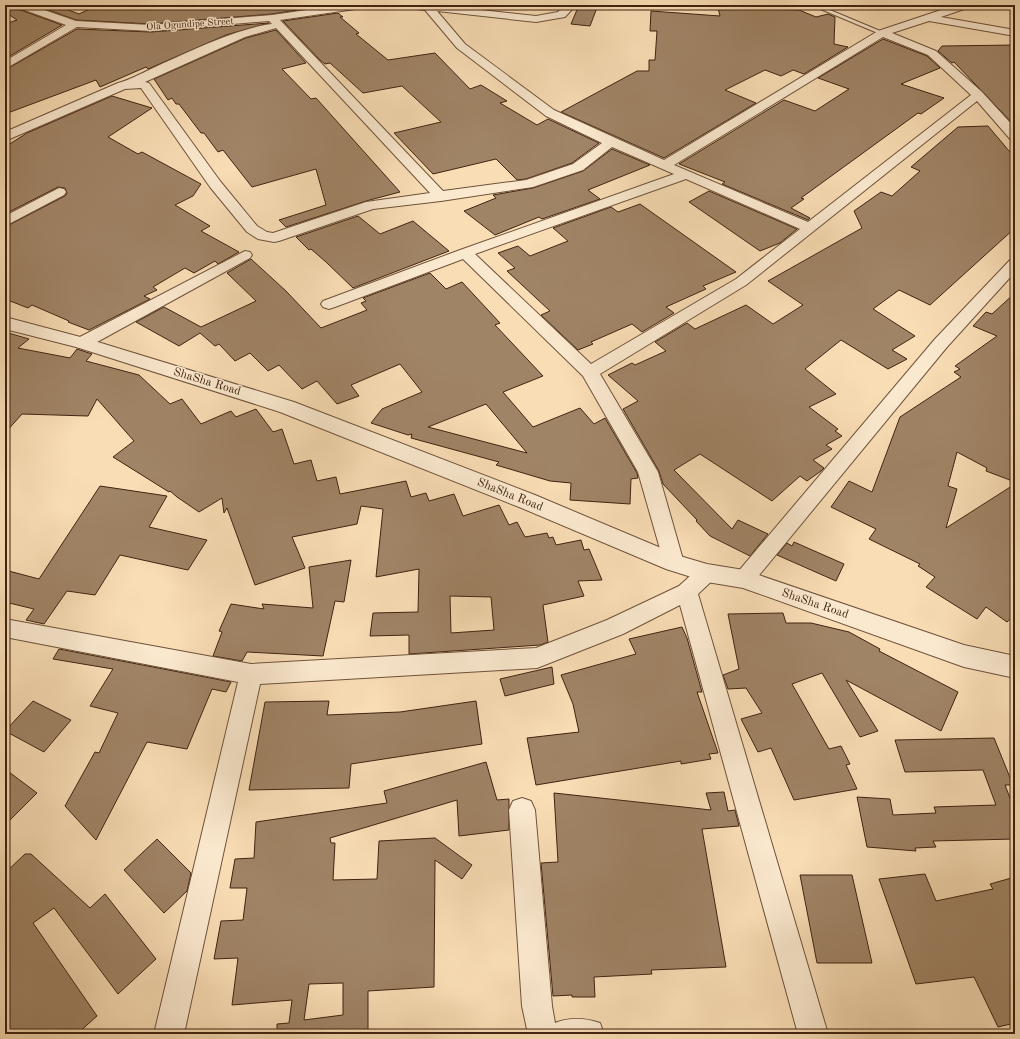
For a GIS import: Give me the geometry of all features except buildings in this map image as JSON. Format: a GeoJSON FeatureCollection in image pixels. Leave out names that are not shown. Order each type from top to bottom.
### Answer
{"type":"FeatureCollection","features":[{"type":"Feature","properties":{"kind":"street","name":"Ola Ogundipe Street"},"geometry":{"type":"LineString","coordinates":[[20,5],[75,24],[151,28],[239,20],[276,22],[362,5]]}},
{"type":"Feature","properties":{"kind":"street"},"geometry":{"type":"LineString","coordinates":[[408,5],[536,19],[561,15],[571,5]]}},
{"type":"Feature","properties":{"kind":"street"},"geometry":{"type":"LineString","coordinates":[[666,164],[882,32],[966,5]]}},
{"type":"Feature","properties":{"kind":"street"},"geometry":{"type":"LineString","coordinates":[[429,8],[461,46],[550,113],[611,142],[666,164],[808,228]]}},
{"type":"Feature","properties":{"kind":"street"},"geometry":{"type":"LineString","coordinates":[[239,20],[249,10]]}},
{"type":"Feature","properties":{"kind":"street"},"geometry":{"type":"LineString","coordinates":[[929,18],[1015,33]]}},
{"type":"Feature","properties":{"kind":"street"},"geometry":{"type":"LineString","coordinates":[[132,84],[154,72],[241,35],[276,22],[441,197]]}},
{"type":"Feature","properties":{"kind":"street"},"geometry":{"type":"LineString","coordinates":[[5,66],[75,24]]}},
{"type":"Feature","properties":{"kind":"street"},"geometry":{"type":"LineString","coordinates":[[882,32],[932,54],[978,95],[1015,136]]}},
{"type":"Feature","properties":{"kind":"street"},"geometry":{"type":"LineString","coordinates":[[5,137],[122,86],[132,84],[145,85],[148,87],[215,184],[252,229],[263,236],[274,238],[371,205],[441,197],[528,184],[578,167],[611,142]]}},
{"type":"Feature","properties":{"kind":"street"},"geometry":{"type":"LineString","coordinates":[[590,372],[741,282],[978,95]]}},
{"type":"Feature","properties":{"kind":"street"},"geometry":{"type":"LineString","coordinates":[[329,304],[465,253],[688,174]]}},
{"type":"Feature","properties":{"kind":"street"},"geometry":{"type":"LineString","coordinates":[[5,222],[59,192]]}},
{"type":"Feature","properties":{"kind":"street"},"geometry":{"type":"LineString","coordinates":[[465,253],[590,372],[648,472],[674,563]]}},
{"type":"Feature","properties":{"kind":"street"},"geometry":{"type":"LineString","coordinates":[[82,343],[245,255]]}},
{"type":"Feature","properties":{"kind":"street"},"geometry":{"type":"LineString","coordinates":[[744,580],[941,343],[1015,263]]}},
{"type":"Feature","properties":{"kind":"street","name":"ShaSha Road"},"geometry":{"type":"LineString","coordinates":[[5,323],[82,343],[287,406],[527,501],[674,563],[707,573],[744,580],[964,656],[1015,667]]}},
{"type":"Feature","properties":{"kind":"street"},"geometry":{"type":"LineString","coordinates":[[5,628],[251,674],[537,658],[615,627],[687,592],[707,573]]}},
{"type":"Feature","properties":{"kind":"street"},"geometry":{"type":"LineString","coordinates":[[687,592],[813,1034]]}},
{"type":"Feature","properties":{"kind":"street"},"geometry":{"type":"LineString","coordinates":[[169,1034],[251,674]]}},
{"type":"Feature","properties":{"kind":"street"},"geometry":{"type":"LineString","coordinates":[[522,810],[537,1006],[543,1034]]}},
{"type":"Feature","properties":{"kind":"lane"},"geometry":{"type":"LineString","coordinates":[[814,5],[882,32]]}}]}
